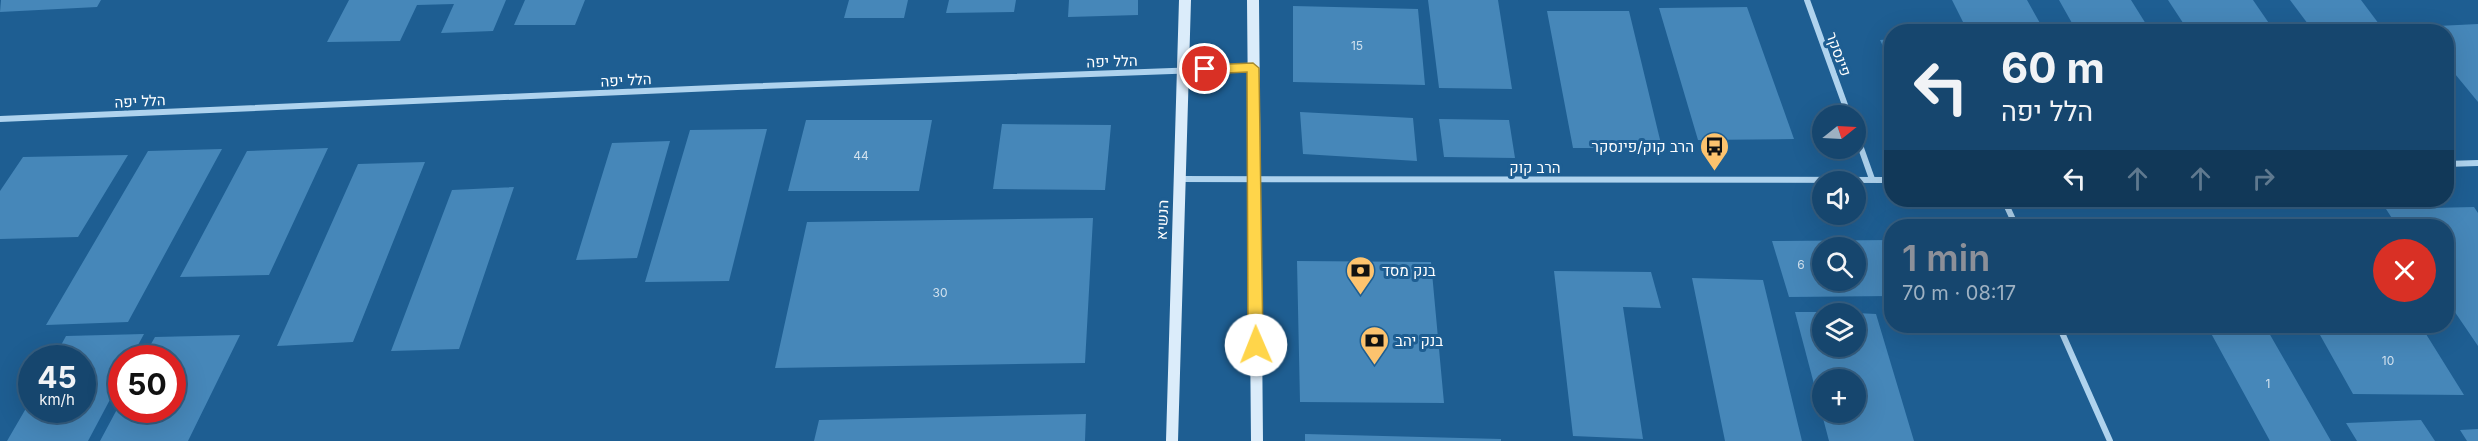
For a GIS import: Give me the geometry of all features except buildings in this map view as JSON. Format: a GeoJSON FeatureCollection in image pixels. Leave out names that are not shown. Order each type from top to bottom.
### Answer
{"type":"FeatureCollection","features":[{"type":"Feature","properties":{"kind":"main road","name":"הנשיא"},"geometry":{"type":"LineString","coordinates":[[1172,441],[1181,70],[1185,0]]}},
{"type":"Feature","properties":{"kind":"main road"},"geometry":{"type":"LineString","coordinates":[[1253,0],[1257,441]]}},
{"type":"Feature","properties":{"kind":"street","name":"פינסקר"},"geometry":{"type":"LineString","coordinates":[[1808,0],[1845,105]]}},
{"type":"Feature","properties":{"kind":"street","name":"הלל יפה"},"geometry":{"type":"LineString","coordinates":[[0,119],[1253,68]]}},
{"type":"Feature","properties":{"kind":"street"},"geometry":{"type":"LineString","coordinates":[[1865,159],[1872,179]]}},
{"type":"Feature","properties":{"kind":"street"},"geometry":{"type":"LineString","coordinates":[[2454,164],[2478,163]]}},
{"type":"Feature","properties":{"kind":"street","name":"הרב קוק"},"geometry":{"type":"LineString","coordinates":[[1179,179],[1884,180]]}},
{"type":"Feature","properties":{"kind":"street"},"geometry":{"type":"LineString","coordinates":[[2062,333],[2110,441]]}},
{"type":"Feature","properties":{"kind":"place","name":"הרב קוק/פינסקר"},"geometry":{"type":"Point","coordinates":[1715,172]}},
{"type":"Feature","properties":{"kind":"place","name":"בנק מסד"},"geometry":{"type":"Point","coordinates":[1361,296]}},
{"type":"Feature","properties":{"kind":"place","name":"בנק יהב"},"geometry":{"type":"Point","coordinates":[1374,366]}},
{"type":"Feature","properties":{"kind":"route"},"geometry":{"type":"LineString","coordinates":[[1205,69],[1253,68],[1256,345]]}}]}
